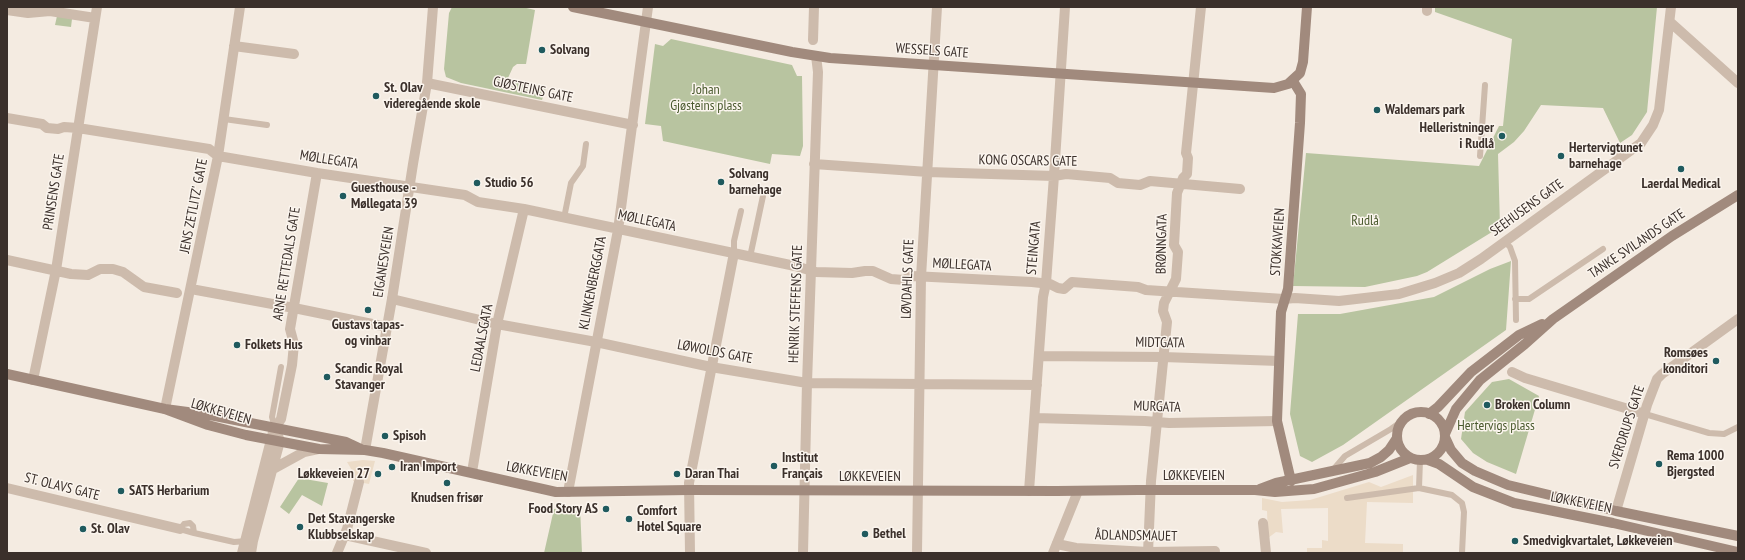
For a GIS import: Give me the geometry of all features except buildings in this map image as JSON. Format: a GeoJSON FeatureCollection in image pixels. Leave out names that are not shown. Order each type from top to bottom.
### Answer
{"type":"FeatureCollection","features":[{"type":"Feature","properties":{"kind":"main road","name":"WESSELS GATE"},"geometry":{"type":"LineString","coordinates":[[573,7],[816,56],[1274,88],[1284,86],[1293,81]]}},
{"type":"Feature","properties":{"kind":"main road"},"geometry":{"type":"LineString","coordinates":[[1293,81],[1302,67],[1307,7]]}},
{"type":"Feature","properties":{"kind":"main road","name":"STOKKAVEIEN"},"geometry":{"type":"LineString","coordinates":[[1291,481],[1277,421],[1281,309],[1288,289],[1300,123],[1301,94],[1293,81]]}},
{"type":"Feature","properties":{"kind":"main road","name":"TANKE SVILANDS GATE"},"geometry":{"type":"LineString","coordinates":[[1445,435],[1456,409],[1480,380],[1525,344],[1553,319],[1672,236],[1738,195]]}},
{"type":"Feature","properties":{"kind":"main road","name":"TANKE SVILANDS GATE"},"geometry":{"type":"LineString","coordinates":[[1429,414],[1438,407],[1471,372],[1520,335],[1553,319]]}},
{"type":"Feature","properties":{"kind":"main road","name":"LØKKEVEIEN"},"geometry":{"type":"LineString","coordinates":[[7,374],[165,409],[210,415],[346,442],[365,450]]}},
{"type":"Feature","properties":{"kind":"main road","name":"LØKKEVEIEN"},"geometry":{"type":"LineString","coordinates":[[165,409],[208,425],[246,435],[319,449],[365,450],[472,472],[542,490],[568,492],[688,490],[1260,490],[1275,492],[1314,489],[1419,459],[1439,464],[1473,487],[1514,503],[1613,523],[1738,552]]}},
{"type":"Feature","properties":{"kind":"main road"},"geometry":{"type":"LineString","coordinates":[[1421,412],[1429,414],[1437,418],[1442,425],[1445,435],[1443,445],[1438,453],[1419,459],[1403,453],[1399,446],[1397,431],[1405,419],[1412,414],[1421,412]]}},
{"type":"Feature","properties":{"kind":"main road","name":"LØKKEVEIEN"},"geometry":{"type":"LineString","coordinates":[[1445,435],[1451,450],[1462,463],[1494,480],[1521,489],[1616,511],[1738,536]]}},
{"type":"Feature","properties":{"kind":"main road","name":"LØKKEVEIEN"},"geometry":{"type":"LineString","coordinates":[[1260,490],[1276,483],[1291,481],[1370,462],[1381,457],[1389,450],[1397,438]]}},
{"type":"Feature","properties":{"kind":"street","name":"PRINSENS GATE"},"geometry":{"type":"LineString","coordinates":[[33,380],[56,270],[97,7]]}},
{"type":"Feature","properties":{"kind":"street","name":"JENS ZETLITZ' GATE"},"geometry":{"type":"LineString","coordinates":[[165,409],[218,156],[240,7]]}},
{"type":"Feature","properties":{"kind":"street","name":"EIGANESVEIEN"},"geometry":{"type":"LineString","coordinates":[[365,450],[428,83],[433,7]]}},
{"type":"Feature","properties":{"kind":"street","name":"KLINKENBERGGATA"},"geometry":{"type":"LineString","coordinates":[[568,492],[618,230],[648,7]]}},
{"type":"Feature","properties":{"kind":"street"},"geometry":{"type":"LineString","coordinates":[[814,7],[814,40]]}},
{"type":"Feature","properties":{"kind":"street","name":"LØVDAHLS GATE"},"geometry":{"type":"LineString","coordinates":[[917,553],[921,277],[937,7]]}},
{"type":"Feature","properties":{"kind":"street","name":"STEINGATA"},"geometry":{"type":"LineString","coordinates":[[1029,491],[1040,356],[1043,298],[1046,283],[1054,176],[1065,7]]}},
{"type":"Feature","properties":{"kind":"street","name":"BRØNNGATA"},"geometry":{"type":"LineString","coordinates":[[1148,552],[1151,490],[1167,322],[1164,307],[1169,292],[1176,279],[1178,252],[1174,245],[1177,194],[1187,174],[1188,158],[1186,153],[1201,7]]}},
{"type":"Feature","properties":{"kind":"street","name":"SEEHUSENS GATE"},"geometry":{"type":"LineString","coordinates":[[1284,299],[1294,298],[1339,301],[1399,294],[1435,283],[1459,273],[1620,159],[1641,143],[1656,118],[1662,88],[1671,7]]}},
{"type":"Feature","properties":{"kind":"street"},"geometry":{"type":"LineString","coordinates":[[7,10],[28,13],[50,11],[95,18]]}},
{"type":"Feature","properties":{"kind":"street"},"geometry":{"type":"LineString","coordinates":[[1670,22],[1738,83]]}},
{"type":"Feature","properties":{"kind":"street"},"geometry":{"type":"LineString","coordinates":[[234,46],[294,54]]}},
{"type":"Feature","properties":{"kind":"street","name":"HENRIK STEFFENS GATE"},"geometry":{"type":"LineString","coordinates":[[803,553],[807,383],[818,64],[816,56]]}},
{"type":"Feature","properties":{"kind":"street","name":"GJØSTEINS GATE"},"geometry":{"type":"LineString","coordinates":[[428,83],[632,125]]}},
{"type":"Feature","properties":{"kind":"street","name":"MØLLEGATA"},"geometry":{"type":"LineString","coordinates":[[7,118],[42,124],[47,128],[78,128],[208,149],[218,156],[316,173],[465,195],[478,202],[524,209],[811,270],[852,274],[865,271],[874,271],[891,279],[904,280],[912,276],[1046,283],[1064,289],[1072,282],[1138,287],[1146,290],[1169,292],[1284,299]]}},
{"type":"Feature","properties":{"kind":"street","name":"KONG OSCARS GATE"},"geometry":{"type":"LineString","coordinates":[[814,164],[928,172],[1054,176],[1066,174],[1110,178],[1118,183],[1140,185],[1150,181],[1240,188]]}},
{"type":"Feature","properties":{"kind":"street","name":"ARNE RETTEDALS GATE"},"geometry":{"type":"LineString","coordinates":[[242,553],[249,541],[273,469],[275,428],[281,419],[286,366],[294,344],[290,329],[316,173]]}},
{"type":"Feature","properties":{"kind":"street","name":"LEDAALSGATA"},"geometry":{"type":"LineString","coordinates":[[472,472],[498,324],[524,209]]}},
{"type":"Feature","properties":{"kind":"street"},"geometry":{"type":"LineString","coordinates":[[690,553],[688,490],[734,253]]}},
{"type":"Feature","properties":{"kind":"street"},"geometry":{"type":"LineString","coordinates":[[7,260],[71,274],[88,275],[100,269],[113,269],[123,272],[144,287],[177,293]]}},
{"type":"Feature","properties":{"kind":"street"},"geometry":{"type":"LineString","coordinates":[[191,289],[294,308],[387,328]]}},
{"type":"Feature","properties":{"kind":"street","name":"LØWOLDS GATE"},"geometry":{"type":"LineString","coordinates":[[392,299],[498,324],[596,342],[711,367],[807,383],[1037,385]]}},
{"type":"Feature","properties":{"kind":"street","name":"SVERDRUPS GATE"},"geometry":{"type":"LineString","coordinates":[[1616,511],[1657,379],[1738,319]]}},
{"type":"Feature","properties":{"kind":"street","name":"MIDTGATA"},"geometry":{"type":"LineString","coordinates":[[1040,356],[1279,360]]}},
{"type":"Feature","properties":{"kind":"street"},"geometry":{"type":"LineString","coordinates":[[1512,372],[1525,378],[1645,414]]}},
{"type":"Feature","properties":{"kind":"street","name":"MURGATA"},"geometry":{"type":"LineString","coordinates":[[1035,418],[1169,423],[1277,421]]}},
{"type":"Feature","properties":{"kind":"street","name":"ARNE RETTEDALS GATE"},"geometry":{"type":"LineString","coordinates":[[251,553],[249,541],[275,440]]}},
{"type":"Feature","properties":{"kind":"street"},"geometry":{"type":"LineString","coordinates":[[273,469],[304,452],[319,449]]}},
{"type":"Feature","properties":{"kind":"street"},"geometry":{"type":"LineString","coordinates":[[338,553],[345,535],[359,482]]}},
{"type":"Feature","properties":{"kind":"street","name":"ST. OLAVS GATE"},"geometry":{"type":"LineString","coordinates":[[7,488],[180,529]]}},
{"type":"Feature","properties":{"kind":"street"},"geometry":{"type":"LineString","coordinates":[[1055,548],[1078,491]]}},
{"type":"Feature","properties":{"kind":"street"},"geometry":{"type":"LineString","coordinates":[[1263,523],[1266,553]]}},
{"type":"Feature","properties":{"kind":"street"},"geometry":{"type":"LineString","coordinates":[[345,535],[426,553]]}},
{"type":"Feature","properties":{"kind":"street","name":"ÅDLANDSMAUET"},"geometry":{"type":"LineString","coordinates":[[1055,548],[1148,552],[1216,551]]}},
{"type":"Feature","properties":{"kind":"lane"},"geometry":{"type":"LineString","coordinates":[[1480,156],[1486,85]]}},
{"type":"Feature","properties":{"kind":"lane"},"geometry":{"type":"LineString","coordinates":[[224,120],[267,125]]}},
{"type":"Feature","properties":{"kind":"lane"},"geometry":{"type":"LineString","coordinates":[[564,218],[571,183],[584,166],[586,144]]}},
{"type":"Feature","properties":{"kind":"lane"},"geometry":{"type":"LineString","coordinates":[[1613,149],[1620,159]]}},
{"type":"Feature","properties":{"kind":"lane"},"geometry":{"type":"LineString","coordinates":[[750,257],[763,196]]}},
{"type":"Feature","properties":{"kind":"lane"},"geometry":{"type":"LineString","coordinates":[[734,253],[734,242],[741,211]]}},
{"type":"Feature","properties":{"kind":"lane"},"geometry":{"type":"LineString","coordinates":[[1504,242],[1510,246],[1515,261],[1516,320]]}},
{"type":"Feature","properties":{"kind":"lane"},"geometry":{"type":"LineString","coordinates":[[1516,299],[1529,299],[1603,249]]}},
{"type":"Feature","properties":{"kind":"lane"},"geometry":{"type":"LineString","coordinates":[[1645,414],[1714,434],[1724,434],[1738,427]]}},
{"type":"Feature","properties":{"kind":"lane"},"geometry":{"type":"LineString","coordinates":[[1331,472],[1345,456],[1405,419]]}},
{"type":"Feature","properties":{"kind":"lane"},"geometry":{"type":"LineString","coordinates":[[1419,459],[1419,488]]}},
{"type":"Feature","properties":{"kind":"lane"},"geometry":{"type":"LineString","coordinates":[[1347,498],[1419,488],[1452,495],[1462,503],[1464,512],[1462,553]]}},
{"type":"Feature","properties":{"kind":"lane"},"geometry":{"type":"LineString","coordinates":[[180,529],[184,524],[190,523],[194,526],[194,533],[234,542],[249,541]]}},
{"type":"Feature","properties":{"kind":"green space"},"geometry":{"type":"Polygon","coordinates":[[[452,7],[522,7],[535,10],[526,64],[517,64],[513,67],[508,78],[546,88],[542,100],[461,83],[446,77],[444,69],[449,13],[452,7]]]}},
{"type":"Feature","properties":{"kind":"green space","name":"Rudlå"},"geometry":{"type":"Polygon","coordinates":[[[1435,7],[1657,7],[1647,112],[1632,135],[1620,143],[1603,108],[1541,105],[1524,131],[1514,142],[1498,154],[1500,227],[1427,272],[1417,276],[1365,287],[1293,286],[1306,153],[1479,166],[1499,126],[1503,126],[1512,39],[1435,12],[1435,7]]]}},
{"type":"Feature","properties":{"kind":"green space"},"geometry":{"type":"Polygon","coordinates":[[[57,16],[72,19],[71,27],[55,25],[57,16]]]}},
{"type":"Feature","properties":{"kind":"green space","name":"Johan Gjøsteins plass"},"geometry":{"type":"Polygon","coordinates":[[[671,39],[792,65],[797,76],[802,76],[803,146],[800,156],[772,154],[770,164],[663,141],[661,126],[645,124],[655,44],[663,46],[671,39]]]}},
{"type":"Feature","properties":{"kind":"green space"},"geometry":{"type":"Polygon","coordinates":[[[1511,261],[1506,330],[1343,445],[1312,462],[1300,456],[1290,414],[1298,314],[1340,314],[1434,297],[1490,269],[1511,261]]]}},
{"type":"Feature","properties":{"kind":"green space","name":"Hertervigs plass"},"geometry":{"type":"Polygon","coordinates":[[[1509,379],[1539,396],[1516,474],[1487,462],[1473,453],[1461,439],[1465,412],[1492,382],[1509,379]]]}},
{"type":"Feature","properties":{"kind":"green space"},"geometry":{"type":"Polygon","coordinates":[[[299,478],[328,483],[322,506],[302,495],[289,514],[280,507],[299,478]]]}},
{"type":"Feature","properties":{"kind":"green space"},"geometry":{"type":"Polygon","coordinates":[[[580,506],[582,553],[544,553],[554,509],[580,506]]]}},
{"type":"Feature","properties":{"kind":"shaded area"},"geometry":{"type":"Polygon","coordinates":[[[363,460],[375,461],[369,484],[353,481],[353,472],[347,462],[363,460]]]}},
{"type":"Feature","properties":{"kind":"shaded area"},"geometry":{"type":"Polygon","coordinates":[[[1413,475],[1413,503],[1367,502],[1365,543],[1403,544],[1403,553],[1307,553],[1307,548],[1322,548],[1322,540],[1328,541],[1328,508],[1281,509],[1283,533],[1276,532],[1268,538],[1267,511],[1262,510],[1262,498],[1282,502],[1310,500],[1369,482],[1381,487],[1413,475]]]}},
{"type":"Feature","properties":{"kind":"place","name":"Solvang"},"geometry":{"type":"Point","coordinates":[542,50]}},
{"type":"Feature","properties":{"kind":"place","name":"St. Olav videregående skole"},"geometry":{"type":"Point","coordinates":[376,96]}},
{"type":"Feature","properties":{"kind":"place","name":"Waldemars park"},"geometry":{"type":"Point","coordinates":[1377,110]}},
{"type":"Feature","properties":{"kind":"place","name":"Helleristninger i Rudlå"},"geometry":{"type":"Point","coordinates":[1502,136]}},
{"type":"Feature","properties":{"kind":"place","name":"Hertervigtunet barnehage"},"geometry":{"type":"Point","coordinates":[1561,156]}},
{"type":"Feature","properties":{"kind":"place","name":"Laerdal Medical"},"geometry":{"type":"Point","coordinates":[1681,169]}},
{"type":"Feature","properties":{"kind":"place","name":"Solvang barnehage"},"geometry":{"type":"Point","coordinates":[721,182]}},
{"type":"Feature","properties":{"kind":"place","name":"Studio 56"},"geometry":{"type":"Point","coordinates":[477,183]}},
{"type":"Feature","properties":{"kind":"place","name":"Guesthouse - Møllegata 39"},"geometry":{"type":"Point","coordinates":[343,196]}},
{"type":"Feature","properties":{"kind":"place","name":"Gustavs tapas- og vinbar"},"geometry":{"type":"Point","coordinates":[368,310]}},
{"type":"Feature","properties":{"kind":"place","name":"Folkets Hus"},"geometry":{"type":"Point","coordinates":[237,345]}},
{"type":"Feature","properties":{"kind":"place","name":"Romsøes konditori"},"geometry":{"type":"Point","coordinates":[1716,361]}},
{"type":"Feature","properties":{"kind":"place","name":"Scandic Royal Stavanger"},"geometry":{"type":"Point","coordinates":[327,377]}},
{"type":"Feature","properties":{"kind":"place","name":"Broken Column"},"geometry":{"type":"Point","coordinates":[1487,405]}},
{"type":"Feature","properties":{"kind":"place","name":"Spisoh"},"geometry":{"type":"Point","coordinates":[385,436]}},
{"type":"Feature","properties":{"kind":"place","name":"Rema 1000 Bjergsted"},"geometry":{"type":"Point","coordinates":[1659,464]}},
{"type":"Feature","properties":{"kind":"place","name":"Institut Français"},"geometry":{"type":"Point","coordinates":[774,466]}},
{"type":"Feature","properties":{"kind":"place","name":"Iran Import"},"geometry":{"type":"Point","coordinates":[392,467]}},
{"type":"Feature","properties":{"kind":"place","name":"Løkkeveien 27"},"geometry":{"type":"Point","coordinates":[378,474]}},
{"type":"Feature","properties":{"kind":"place","name":"Daran Thai"},"geometry":{"type":"Point","coordinates":[677,474]}},
{"type":"Feature","properties":{"kind":"place","name":"Knudsen frisør"},"geometry":{"type":"Point","coordinates":[447,483]}},
{"type":"Feature","properties":{"kind":"place","name":"SATS Herbarium"},"geometry":{"type":"Point","coordinates":[121,491]}},
{"type":"Feature","properties":{"kind":"place","name":"Food Story AS"},"geometry":{"type":"Point","coordinates":[606,509]}},
{"type":"Feature","properties":{"kind":"place","name":"Comfort Hotel Square"},"geometry":{"type":"Point","coordinates":[629,519]}},
{"type":"Feature","properties":{"kind":"place","name":"Det Stavangerske Klubbselskap"},"geometry":{"type":"Point","coordinates":[300,527]}},
{"type":"Feature","properties":{"kind":"place","name":"St. Olav"},"geometry":{"type":"Point","coordinates":[83,529]}},
{"type":"Feature","properties":{"kind":"place","name":"Bethel"},"geometry":{"type":"Point","coordinates":[865,534]}},
{"type":"Feature","properties":{"kind":"place","name":"Smedvigkvartalet, Løkkeveien"},"geometry":{"type":"Point","coordinates":[1515,541]}}]}
